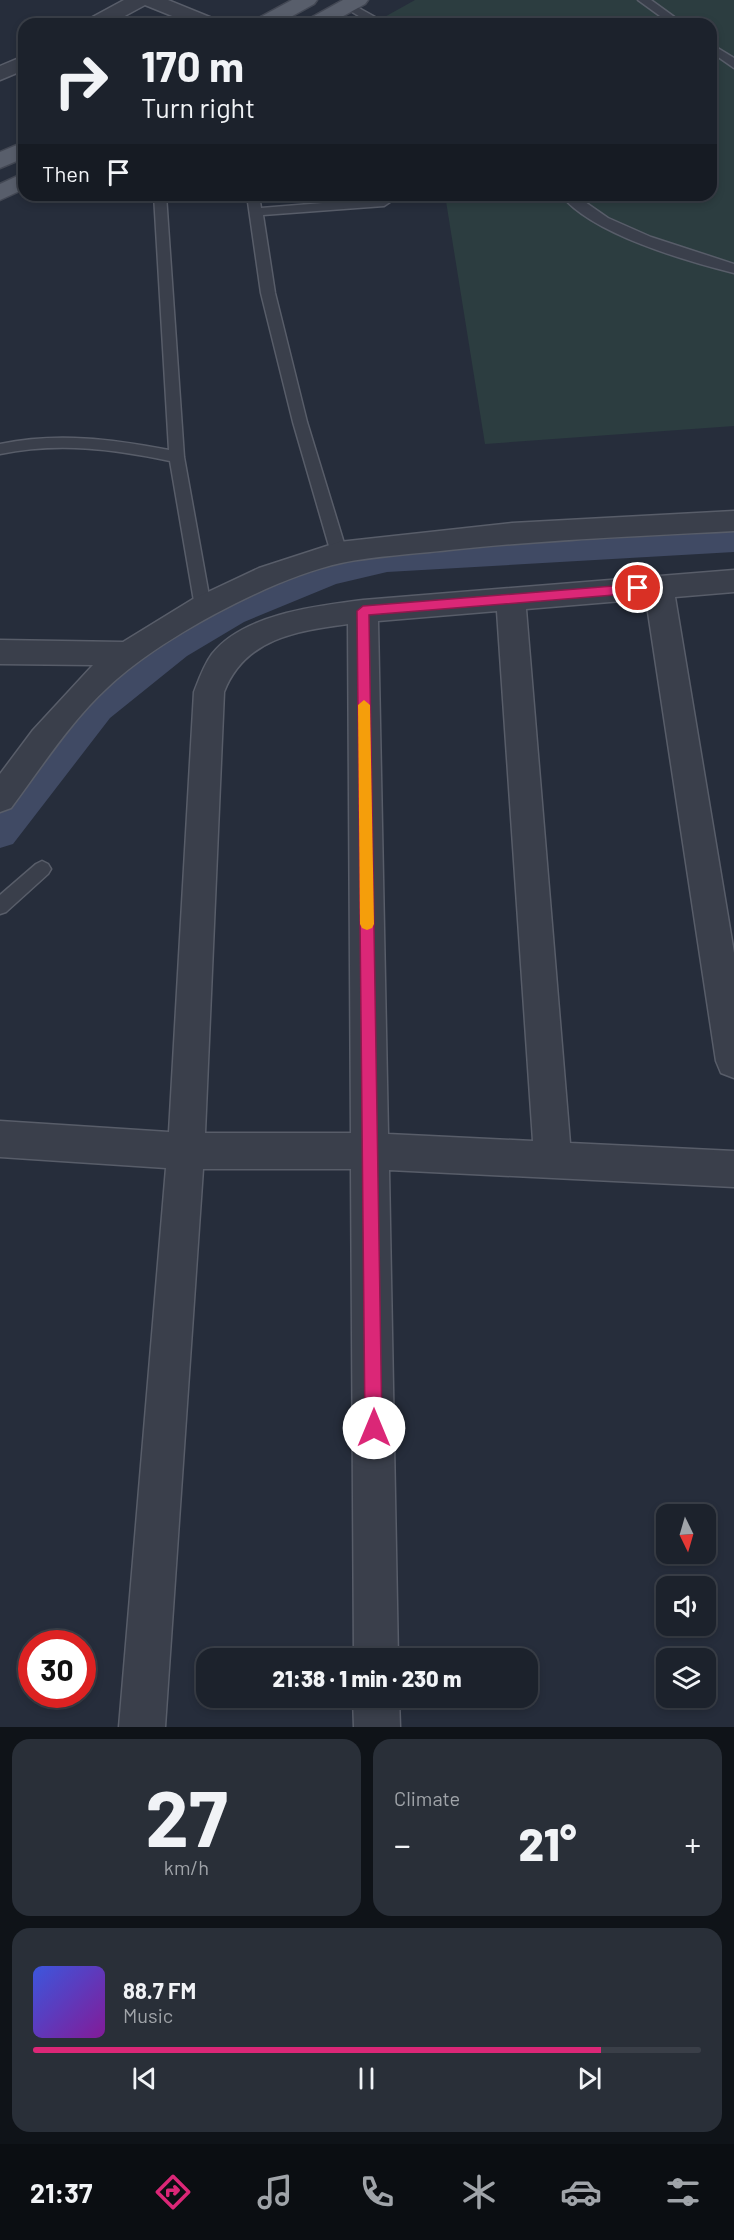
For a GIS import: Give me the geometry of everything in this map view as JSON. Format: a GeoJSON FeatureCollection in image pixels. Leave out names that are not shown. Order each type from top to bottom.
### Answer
{"type":"FeatureCollection","features":[{"type":"Feature","properties":{"kind":"main road"},"geometry":{"type":"LineString","coordinates":[[273,18],[307,0]]}},
{"type":"Feature","properties":{"kind":"main road"},"geometry":{"type":"LineString","coordinates":[[325,18],[353,3]]}},
{"type":"Feature","properties":{"kind":"main road"},"geometry":{"type":"LineString","coordinates":[[0,161],[18,152]]}},
{"type":"Feature","properties":{"kind":"main road"},"geometry":{"type":"LineString","coordinates":[[0,193],[18,183]]}},
{"type":"Feature","properties":{"kind":"street"},"geometry":{"type":"LineString","coordinates":[[105,18],[139,0]]}},
{"type":"Feature","properties":{"kind":"street"},"geometry":{"type":"LineString","coordinates":[[150,0],[178,4],[200,18]]}},
{"type":"Feature","properties":{"kind":"street"},"geometry":{"type":"LineString","coordinates":[[0,75],[18,65]]}},
{"type":"Feature","properties":{"kind":"street"},"geometry":{"type":"LineString","coordinates":[[0,799],[44,739],[96,679],[129,654],[203,607],[269,576],[339,553],[512,533],[734,521]]}},
{"type":"Feature","properties":{"kind":"street"},"geometry":{"type":"LineString","coordinates":[[142,1727],[186,1151],[209,692],[216,672],[227,657],[256,637],[303,619],[363,611],[734,581]]}},
{"type":"Feature","properties":{"kind":"street"},"geometry":{"type":"LineString","coordinates":[[660,587],[734,1061]]}},
{"type":"Feature","properties":{"kind":"street"},"geometry":{"type":"LineString","coordinates":[[511,599],[553,1160]]}},
{"type":"Feature","properties":{"kind":"street"},"geometry":{"type":"LineString","coordinates":[[363,611],[376,1648]]}},
{"type":"Feature","properties":{"kind":"street"},"geometry":{"type":"LineString","coordinates":[[0,652],[129,654]]}},
{"type":"Feature","properties":{"kind":"street"},"geometry":{"type":"LineString","coordinates":[[0,1139],[186,1151],[371,1150],[734,1169]]}},
{"type":"Feature","properties":{"kind":"street"},"geometry":{"type":"LineString","coordinates":[[376,1708],[377,1727]]}},
{"type":"Feature","properties":{"kind":"lane"},"geometry":{"type":"LineString","coordinates":[[645,0],[670,18]]}},
{"type":"Feature","properties":{"kind":"lane"},"geometry":{"type":"LineString","coordinates":[[353,3],[372,18]]}},
{"type":"Feature","properties":{"kind":"lane"},"geometry":{"type":"LineString","coordinates":[[717,51],[734,64]]}},
{"type":"Feature","properties":{"kind":"lane"},"geometry":{"type":"LineString","coordinates":[[160,201],[177,457],[203,607]]}},
{"type":"Feature","properties":{"kind":"lane"},"geometry":{"type":"LineString","coordinates":[[254,201],[268,293],[300,422],[339,553]]}},
{"type":"Feature","properties":{"kind":"lane"},"geometry":{"type":"LineString","coordinates":[[573,201],[613,228],[734,269]]}},
{"type":"Feature","properties":{"kind":"lane"},"geometry":{"type":"LineString","coordinates":[[255,212],[384,202]]}},
{"type":"Feature","properties":{"kind":"lane"},"geometry":{"type":"LineString","coordinates":[[0,449],[15,445],[84,443],[139,449],[177,457]]}},
{"type":"Feature","properties":{"kind":"lane"},"geometry":{"type":"LineString","coordinates":[[0,906],[42,869]]}},
{"type":"Feature","properties":{"kind":"shaded area"},"geometry":{"type":"Polygon","coordinates":[[[415,0],[734,0],[734,426],[485,444],[446,201],[717,201],[717,18],[383,18],[415,0]]]}},
{"type":"Feature","properties":{"kind":"waterway"},"geometry":{"type":"LineString","coordinates":[[0,833],[98,709],[175,647],[233,613],[329,574],[387,560],[734,541]]}},
{"type":"Feature","properties":{"kind":"slow traffic"},"geometry":{"type":"LineString","coordinates":[[364,705],[367,924]]}},
{"type":"Feature","properties":{"kind":"route"},"geometry":{"type":"LineString","coordinates":[[374,1428],[363,611],[638,588]]}}]}
